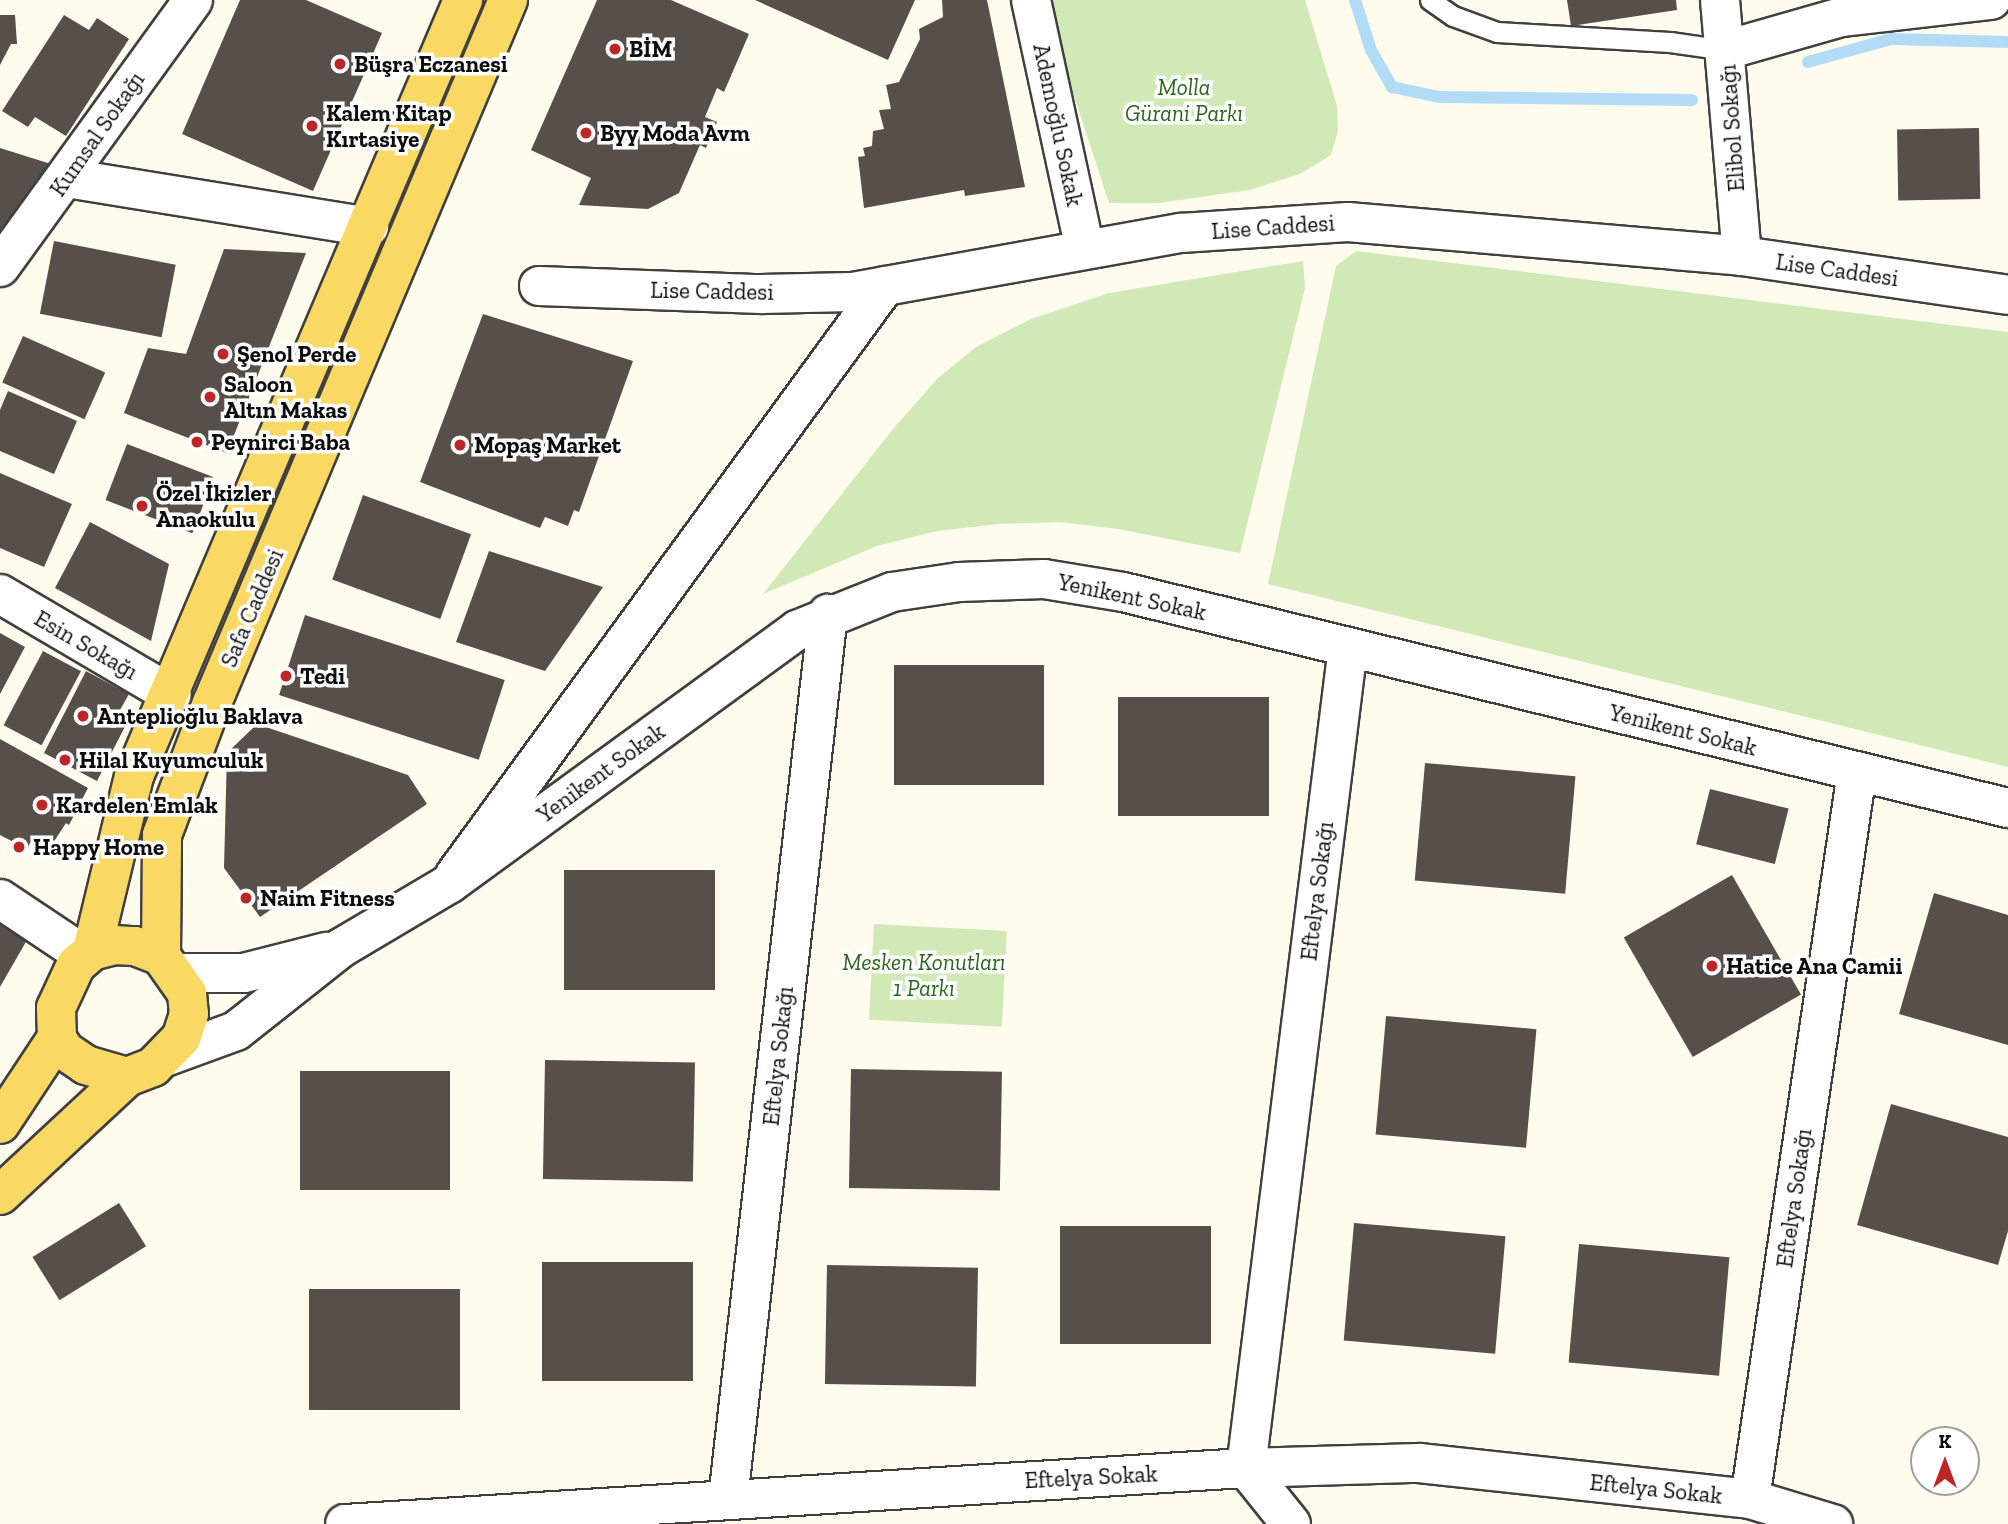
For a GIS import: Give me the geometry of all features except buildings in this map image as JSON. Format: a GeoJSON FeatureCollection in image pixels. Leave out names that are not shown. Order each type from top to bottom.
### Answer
{"type":"FeatureCollection","features":[{"type":"Feature","properties":{"kind":"main road","name":"Safa Caddesi"},"geometry":{"type":"LineString","coordinates":[[88,953],[134,776],[172,695],[463,0]]}},
{"type":"Feature","properties":{"kind":"main road","name":"Safa Caddesi"},"geometry":{"type":"LineString","coordinates":[[169,965],[162,835],[212,703],[508,0]]}},
{"type":"Feature","properties":{"kind":"main road"},"geometry":{"type":"LineString","coordinates":[[0,1195],[127,1077],[168,1056],[181,1038],[189,1014],[187,993],[169,965],[135,946],[88,953],[63,987],[56,1008],[57,1038],[65,1051],[86,1065],[127,1077]]}},
{"type":"Feature","properties":{"kind":"main road"},"geometry":{"type":"LineString","coordinates":[[0,1124],[57,1038]]}},
{"type":"Feature","properties":{"kind":"street","name":"Kumsal Sokağı"},"geometry":{"type":"LineString","coordinates":[[4,260],[67,178],[193,0]]}},
{"type":"Feature","properties":{"kind":"street","name":"Ademoğlu Sokak"},"geometry":{"type":"LineString","coordinates":[[1031,0],[1085,249]]}},
{"type":"Feature","properties":{"kind":"street","name":"Elibol Sokağı"},"geometry":{"type":"LineString","coordinates":[[1720,0],[1742,256]]}},
{"type":"Feature","properties":{"kind":"street"},"geometry":{"type":"LineString","coordinates":[[1726,50],[1842,17],[1948,2],[1991,0]]}},
{"type":"Feature","properties":{"kind":"street"},"geometry":{"type":"LineString","coordinates":[[67,178],[369,227]]}},
{"type":"Feature","properties":{"kind":"street","name":"Lise Caddesi"},"geometry":{"type":"LineString","coordinates":[[539,286],[761,294],[852,292],[1181,233],[1348,222],[1742,256],[2008,295]]}},
{"type":"Feature","properties":{"kind":"street"},"geometry":{"type":"LineString","coordinates":[[449,884],[885,286]]}},
{"type":"Feature","properties":{"kind":"street","name":"Yenikent Sokak"},"geometry":{"type":"LineString","coordinates":[[168,1056],[236,1031],[341,948],[449,884],[797,630],[828,614],[892,592],[959,582],[1044,579],[1123,592],[2008,808]]}},
{"type":"Feature","properties":{"kind":"street","name":"Esin Sokağı"},"geometry":{"type":"LineString","coordinates":[[0,594],[172,695]]}},
{"type":"Feature","properties":{"kind":"street","name":"Eftelya Sokağı"},"geometry":{"type":"LineString","coordinates":[[727,1499],[828,614]]}},
{"type":"Feature","properties":{"kind":"street","name":"Eftelya Sokağı"},"geometry":{"type":"LineString","coordinates":[[1246,1468],[1348,647]]}},
{"type":"Feature","properties":{"kind":"street","name":"Eftelya Sokağı"},"geometry":{"type":"LineString","coordinates":[[1750,1499],[1857,772]]}},
{"type":"Feature","properties":{"kind":"street"},"geometry":{"type":"LineString","coordinates":[[0,899],[88,953]]}},
{"type":"Feature","properties":{"kind":"street","name":"Yenikent Sokak"},"geometry":{"type":"LineString","coordinates":[[169,965],[244,973],[341,948]]}},
{"type":"Feature","properties":{"kind":"street","name":"Eftelya Sokak"},"geometry":{"type":"LineString","coordinates":[[345,1524],[1246,1468],[1419,1463],[1750,1499],[1833,1524]]}},
{"type":"Feature","properties":{"kind":"street"},"geometry":{"type":"LineString","coordinates":[[1246,1468],[1291,1524]]}},
{"type":"Feature","properties":{"kind":"lane"},"geometry":{"type":"LineString","coordinates":[[1430,0],[1453,16],[1497,32],[1726,50]]}},
{"type":"Feature","properties":{"kind":"green space","name":"Molla Gürani Parkı"},"geometry":{"type":"Polygon","coordinates":[[[1043,0],[1305,0],[1337,106],[1338,131],[1331,155],[1300,174],[1250,190],[1159,203],[1109,203],[1043,0]]]}},
{"type":"Feature","properties":{"kind":"green space"},"geometry":{"type":"Polygon","coordinates":[[[1356,251],[2008,332],[2008,767],[1268,584],[1336,266],[1356,251]]]}},
{"type":"Feature","properties":{"kind":"green space"},"geometry":{"type":"Polygon","coordinates":[[[1303,261],[1305,288],[1240,553],[1118,529],[1060,522],[998,524],[937,531],[877,546],[763,594],[893,429],[938,378],[976,347],[1031,319],[1109,293],[1303,261]]]}},
{"type":"Feature","properties":{"kind":"green space","name":"Mesken Konutları 1 Parkı"},"geometry":{"type":"Polygon","coordinates":[[[874,924],[1007,931],[1002,1027],[869,1020],[874,924]]]}},
{"type":"Feature","properties":{"kind":"waterway"},"geometry":{"type":"LineString","coordinates":[[1355,0],[1371,50],[1392,87],[1440,97],[1692,100]]}},
{"type":"Feature","properties":{"kind":"waterway"},"geometry":{"type":"LineString","coordinates":[[1808,62],[1891,39],[2008,42]]}},
{"type":"Feature","properties":{"kind":"place","name":"BİM"},"geometry":{"type":"Point","coordinates":[615,49]}},
{"type":"Feature","properties":{"kind":"place","name":"Büşra Eczanesi"},"geometry":{"type":"Point","coordinates":[340,64]}},
{"type":"Feature","properties":{"kind":"place","name":"Kalem Kitap Kırtasiye"},"geometry":{"type":"Point","coordinates":[312,126]}},
{"type":"Feature","properties":{"kind":"place","name":"Byy Moda Avm"},"geometry":{"type":"Point","coordinates":[586,133]}},
{"type":"Feature","properties":{"kind":"place","name":"Şenol Perde"},"geometry":{"type":"Point","coordinates":[223,354]}},
{"type":"Feature","properties":{"kind":"place","name":"Saloon Altın Makas"},"geometry":{"type":"Point","coordinates":[210,397]}},
{"type":"Feature","properties":{"kind":"place","name":"Peynirci Baba"},"geometry":{"type":"Point","coordinates":[197,442]}},
{"type":"Feature","properties":{"kind":"place","name":"Mopaş Market"},"geometry":{"type":"Point","coordinates":[460,445]}},
{"type":"Feature","properties":{"kind":"place","name":"Özel İkizler Anaokulu"},"geometry":{"type":"Point","coordinates":[142,506]}},
{"type":"Feature","properties":{"kind":"place","name":"Tedi"},"geometry":{"type":"Point","coordinates":[286,676]}},
{"type":"Feature","properties":{"kind":"place","name":"Anteplioğlu Baklava"},"geometry":{"type":"Point","coordinates":[83,716]}},
{"type":"Feature","properties":{"kind":"place","name":"Hilal Kuyumculuk"},"geometry":{"type":"Point","coordinates":[65,760]}},
{"type":"Feature","properties":{"kind":"place","name":"Kardelen Emlak"},"geometry":{"type":"Point","coordinates":[42,805]}},
{"type":"Feature","properties":{"kind":"place","name":"Happy Home"},"geometry":{"type":"Point","coordinates":[19,847]}},
{"type":"Feature","properties":{"kind":"place","name":"Naim Fitness"},"geometry":{"type":"Point","coordinates":[246,898]}},
{"type":"Feature","properties":{"kind":"place","name":"Hatice Ana Camii"},"geometry":{"type":"Point","coordinates":[1712,966]}}]}
